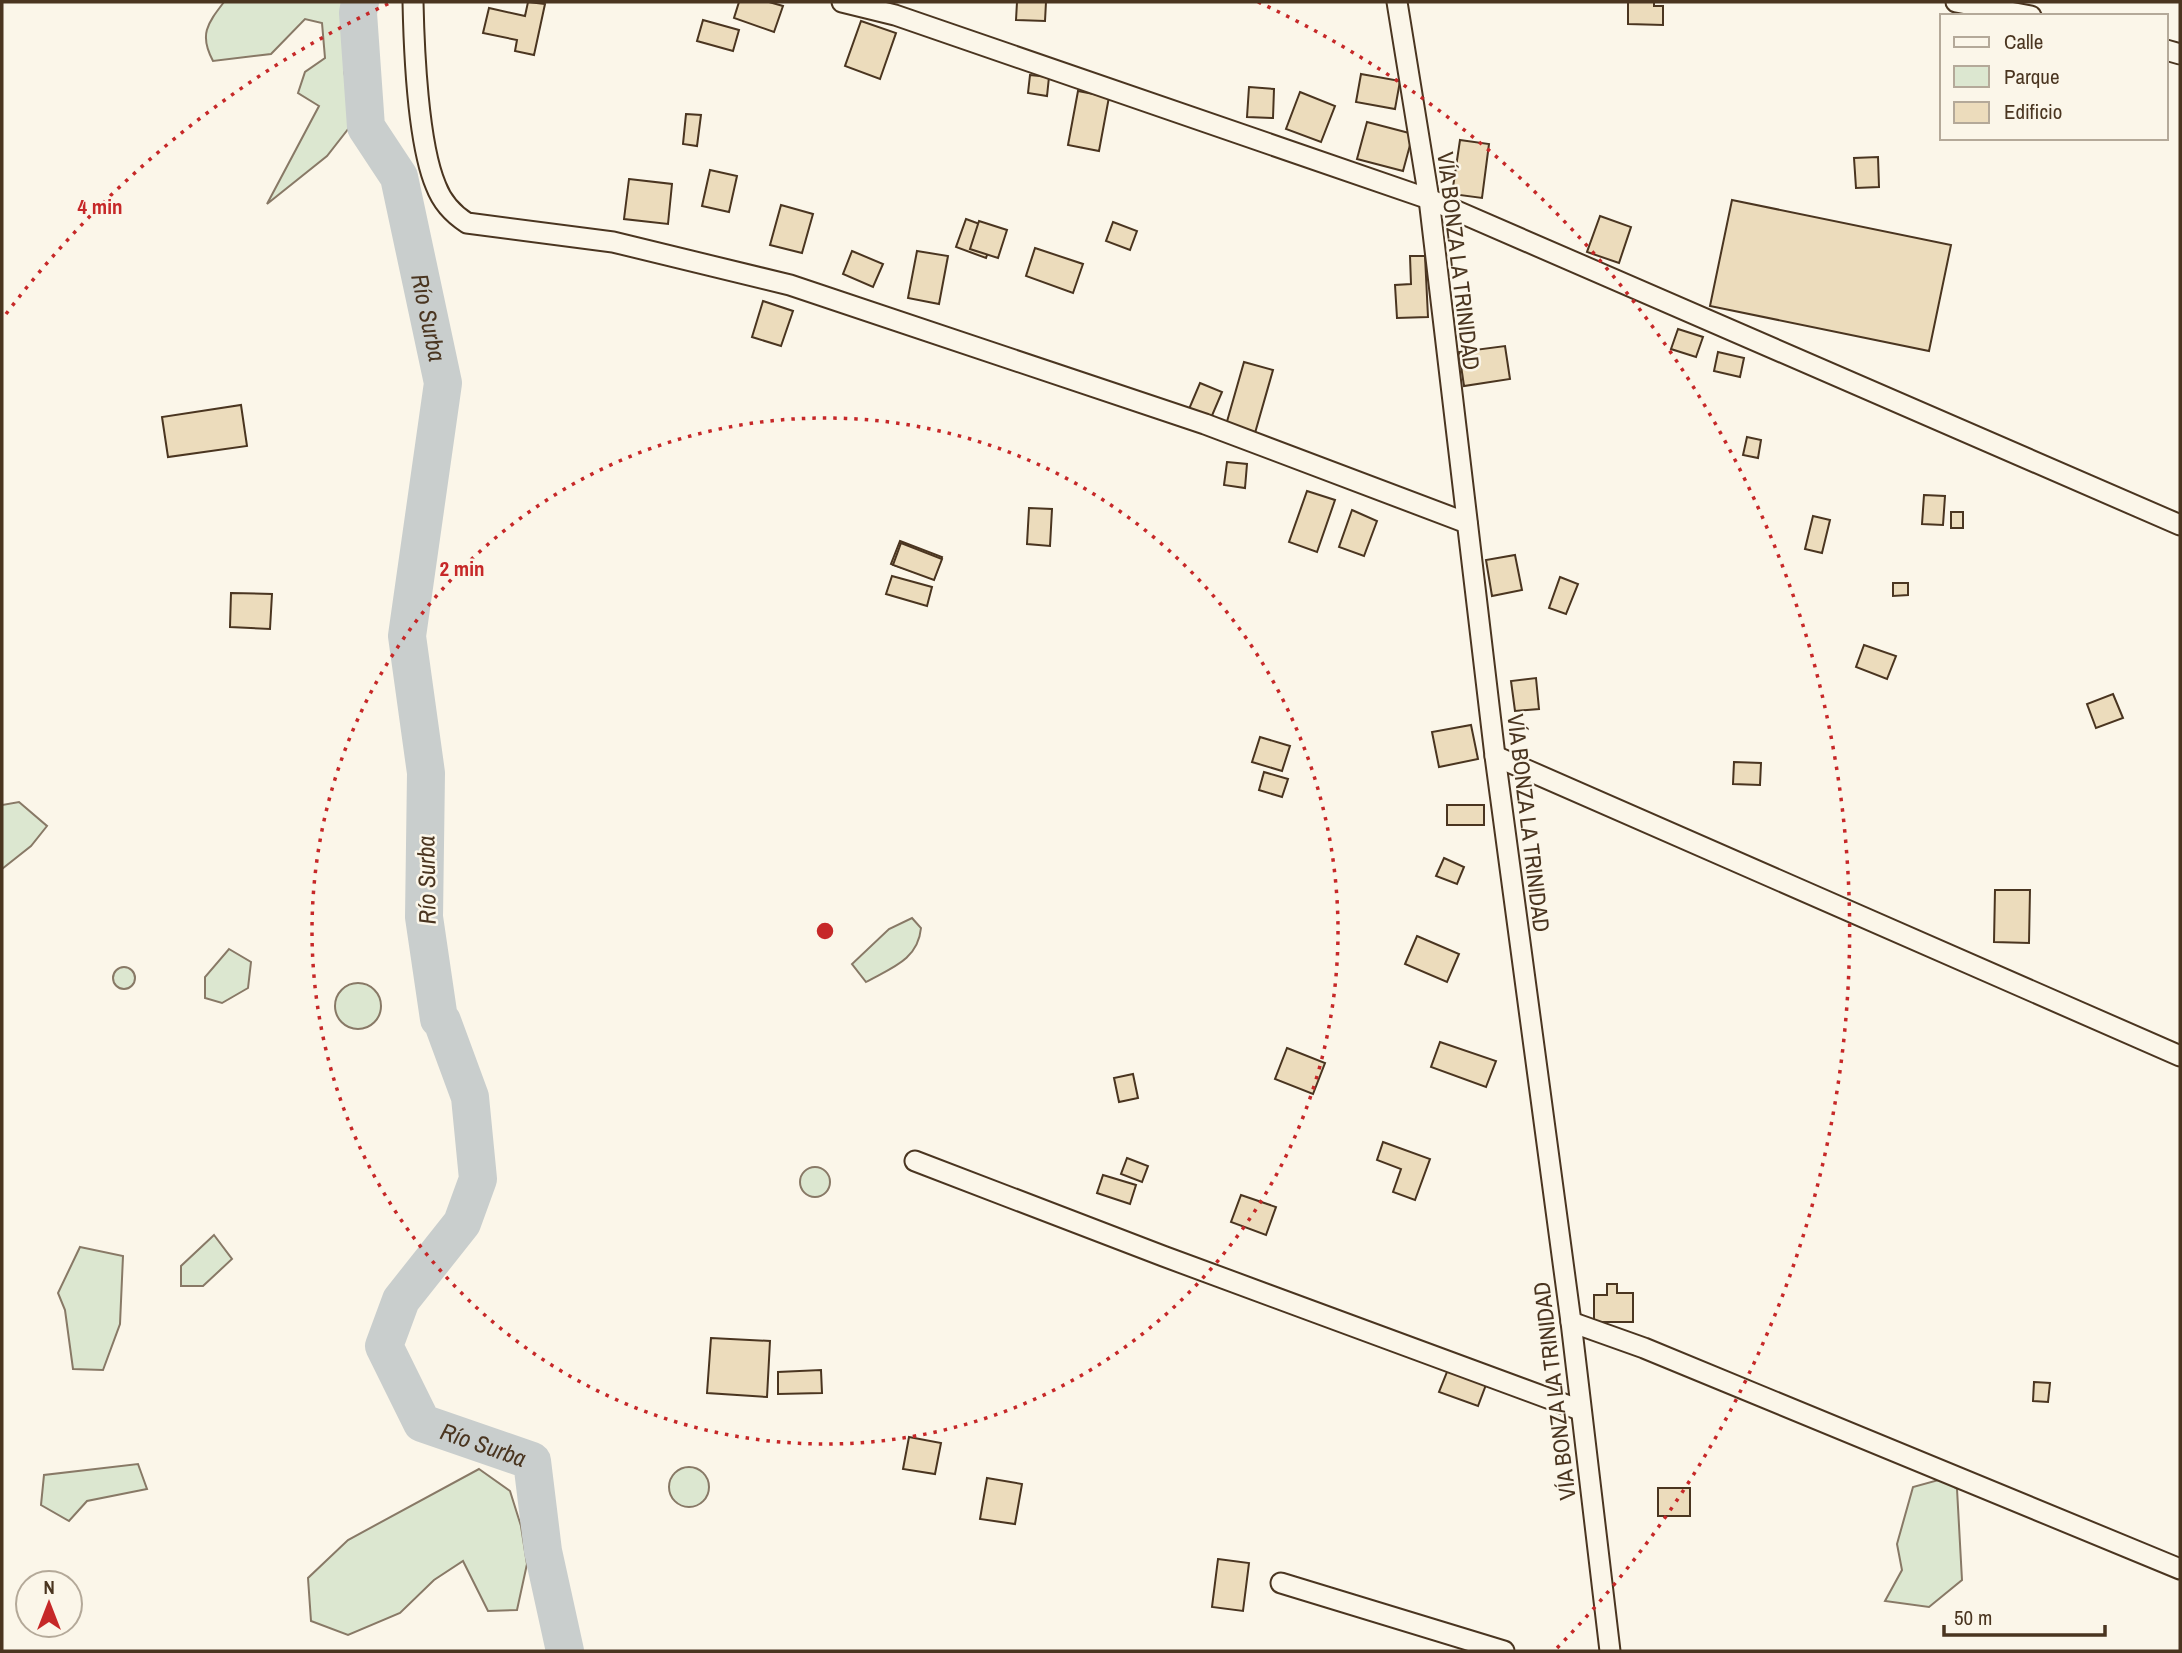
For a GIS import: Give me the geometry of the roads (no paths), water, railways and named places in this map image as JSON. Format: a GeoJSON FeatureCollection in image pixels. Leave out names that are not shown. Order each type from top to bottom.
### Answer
{"type":"FeatureCollection","features":[{"type":"Feature","properties":{"kind":"street"},"geometry":{"type":"LineString","coordinates":[[413,2],[414,47],[427,153],[436,186],[453,214],[467,223],[613,242],[790,285],[1205,424],[1467,523]]}},
{"type":"Feature","properties":{"kind":"street"},"geometry":{"type":"LineString","coordinates":[[842,2],[908,19],[1429,199],[2180,525]]}},
{"type":"Feature","properties":{"kind":"street","name":"VÍA BONZA LA TRINIDAD"},"geometry":{"type":"LineString","coordinates":[[1397,2],[1429,199],[1495,756],[1571,1322],[1610,1651]]}},
{"type":"Feature","properties":{"kind":"street"},"geometry":{"type":"LineString","coordinates":[[1956,2],[2020,14]]}},
{"type":"Feature","properties":{"kind":"street"},"geometry":{"type":"LineString","coordinates":[[1495,756],[2180,1056]]}},
{"type":"Feature","properties":{"kind":"street"},"geometry":{"type":"LineString","coordinates":[[915,1161],[1580,1410]]}},
{"type":"Feature","properties":{"kind":"street"},"geometry":{"type":"LineString","coordinates":[[1571,1322],[1644,1348],[2180,1569]]}},
{"type":"Feature","properties":{"kind":"street"},"geometry":{"type":"LineString","coordinates":[[1281,1583],[1504,1651]]}},
{"type":"Feature","properties":{"kind":"waterway","name":"Río Surba"},"geometry":{"type":"LineString","coordinates":[[360,2],[358,13],[366,127],[399,177],[443,383],[407,636],[426,773],[424,917],[439,1019],[470,1097],[478,1179],[462,1223],[401,1300],[384,1346],[422,1423],[532,1461],[543,1551],[565,1651]]}}]}
